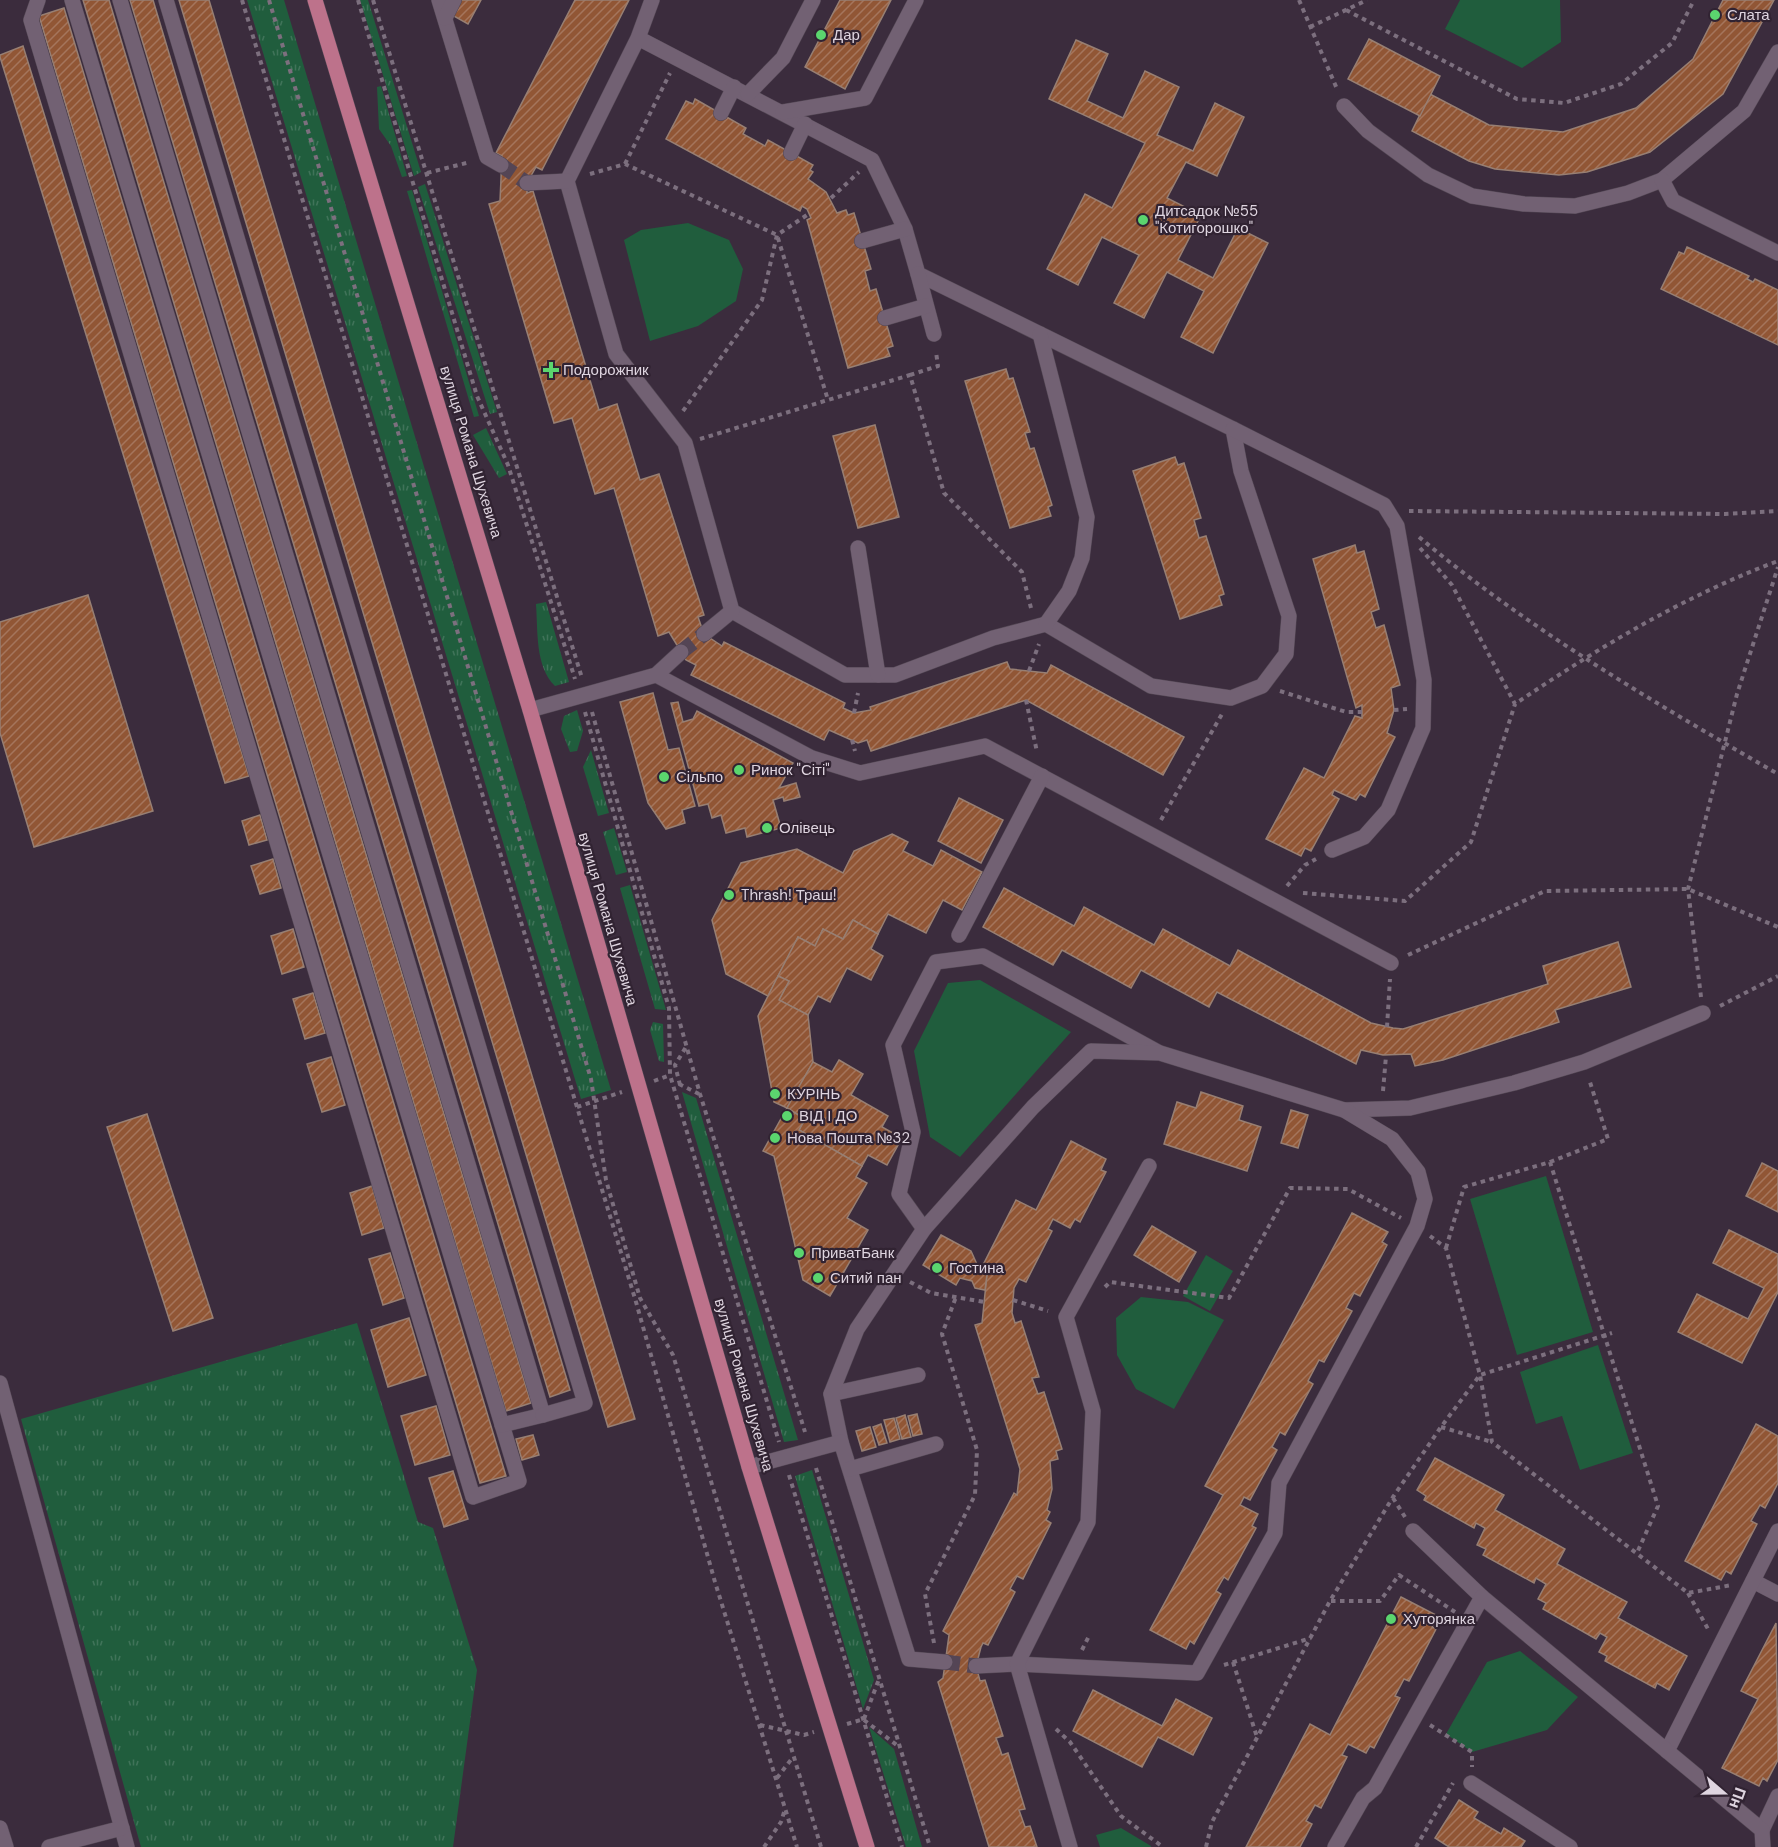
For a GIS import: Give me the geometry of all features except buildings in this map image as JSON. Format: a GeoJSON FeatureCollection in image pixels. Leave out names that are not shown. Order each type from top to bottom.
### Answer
{"type":"FeatureCollection","features":[{"type":"Feature","properties":{"kind":"main road","name":"вулиця Романа Шухевича"},"geometry":{"type":"LineString","coordinates":[[315,0],[530,710],[749,1467],[867,1847]]}},
{"type":"Feature","properties":{"kind":"lane"},"geometry":{"type":"LineString","coordinates":[[38,0],[31,20],[473,1497],[519,1482],[72,0]]}},
{"type":"Feature","properties":{"kind":"lane"},"geometry":{"type":"LineString","coordinates":[[120,0],[543,1414]]}},
{"type":"Feature","properties":{"kind":"lane"},"geometry":{"type":"LineString","coordinates":[[166,0],[585,1403],[502,1425]]}},
{"type":"Feature","properties":{"kind":"lane"},"geometry":{"type":"LineString","coordinates":[[439,0],[487,157],[501,165]]}},
{"type":"Feature","properties":{"kind":"lane"},"geometry":{"type":"LineString","coordinates":[[445,18],[454,0]]}},
{"type":"Feature","properties":{"kind":"lane"},"geometry":{"type":"LineString","coordinates":[[651,0],[638,38],[567,181],[615,354],[685,443],[732,611],[845,675],[895,675],[993,638],[1046,624],[1069,591],[1082,558],[1087,517],[1040,334]]}},
{"type":"Feature","properties":{"kind":"lane"},"geometry":{"type":"LineString","coordinates":[[748,94],[783,58],[813,0]]}},
{"type":"Feature","properties":{"kind":"lane"},"geometry":{"type":"LineString","coordinates":[[783,112],[865,98],[916,0]]}},
{"type":"Feature","properties":{"kind":"lane"},"geometry":{"type":"LineString","coordinates":[[638,38],[872,160],[905,229],[934,334]]}},
{"type":"Feature","properties":{"kind":"lane"},"geometry":{"type":"LineString","coordinates":[[1344,106],[1368,131],[1428,175],[1472,196],[1524,204],[1575,206],[1628,193],[1662,180],[1744,111],[1778,52]]}},
{"type":"Feature","properties":{"kind":"lane"},"geometry":{"type":"LineString","coordinates":[[721,113],[734,87]]}},
{"type":"Feature","properties":{"kind":"lane"},"geometry":{"type":"LineString","coordinates":[[791,153],[805,124]]}},
{"type":"Feature","properties":{"kind":"lane"},"geometry":{"type":"LineString","coordinates":[[1662,180],[1673,201],[1778,253]]}},
{"type":"Feature","properties":{"kind":"lane"},"geometry":{"type":"LineString","coordinates":[[527,183],[567,181]]}},
{"type":"Feature","properties":{"kind":"lane"},"geometry":{"type":"LineString","coordinates":[[862,241],[905,229]]}},
{"type":"Feature","properties":{"kind":"lane"},"geometry":{"type":"LineString","coordinates":[[918,274],[1384,505],[1397,526],[1424,680],[1423,728],[1388,810],[1364,837],[1332,850]]}},
{"type":"Feature","properties":{"kind":"lane"},"geometry":{"type":"LineString","coordinates":[[885,318],[926,306]]}},
{"type":"Feature","properties":{"kind":"lane"},"geometry":{"type":"LineString","coordinates":[[1046,624],[1151,686],[1231,698],[1262,686],[1286,654],[1289,616],[1241,471],[1233,429]]}},
{"type":"Feature","properties":{"kind":"lane"},"geometry":{"type":"LineString","coordinates":[[858,548],[878,675]]}},
{"type":"Feature","properties":{"kind":"lane"},"geometry":{"type":"LineString","coordinates":[[704,634],[732,611]]}},
{"type":"Feature","properties":{"kind":"lane"},"geometry":{"type":"LineString","coordinates":[[530,710],[656,675],[681,652]]}},
{"type":"Feature","properties":{"kind":"lane"},"geometry":{"type":"LineString","coordinates":[[656,675],[812,758],[860,773],[985,746],[1391,963]]}},
{"type":"Feature","properties":{"kind":"lane"},"geometry":{"type":"LineString","coordinates":[[959,935],[1042,776]]}},
{"type":"Feature","properties":{"kind":"lane"},"geometry":{"type":"LineString","coordinates":[[924,1229],[899,1194],[913,1132],[893,1045],[936,962],[983,956],[1160,1053],[1344,1110],[1392,1139],[1418,1172],[1425,1199],[1416,1226],[1279,1483],[1275,1533],[1197,1673],[1017,1664],[976,1666]]}},
{"type":"Feature","properties":{"kind":"lane"},"geometry":{"type":"LineString","coordinates":[[1344,1110],[1410,1108],[1584,1062],[1703,1013]]}},
{"type":"Feature","properties":{"kind":"lane"},"geometry":{"type":"LineString","coordinates":[[942,1661],[909,1659],[841,1442],[831,1394],[857,1329],[924,1229],[1033,1107],[1091,1052],[1160,1053]]}},
{"type":"Feature","properties":{"kind":"lane"},"geometry":{"type":"LineString","coordinates":[[1070,1847],[1017,1664],[1088,1521],[1093,1411],[1066,1317],[1149,1166]]}},
{"type":"Feature","properties":{"kind":"lane"},"geometry":{"type":"LineString","coordinates":[[831,1394],[918,1376]]}},
{"type":"Feature","properties":{"kind":"lane"},"geometry":{"type":"LineString","coordinates":[[0,1383],[6,1422],[127,1847]]}},
{"type":"Feature","properties":{"kind":"lane"},"geometry":{"type":"LineString","coordinates":[[749,1467],[841,1442]]}},
{"type":"Feature","properties":{"kind":"lane"},"geometry":{"type":"LineString","coordinates":[[850,1469],[936,1444]]}},
{"type":"Feature","properties":{"kind":"lane"},"geometry":{"type":"LineString","coordinates":[[1413,1530],[1482,1597],[1762,1830]]}},
{"type":"Feature","properties":{"kind":"lane"},"geometry":{"type":"LineString","coordinates":[[1667,1750],[1778,1532]]}},
{"type":"Feature","properties":{"kind":"lane"},"geometry":{"type":"LineString","coordinates":[[1753,1581],[1778,1594]]}},
{"type":"Feature","properties":{"kind":"lane"},"geometry":{"type":"LineString","coordinates":[[1335,1847],[1363,1798],[1376,1788],[1482,1597]]}},
{"type":"Feature","properties":{"kind":"lane"},"geometry":{"type":"LineString","coordinates":[[1472,1783],[1570,1847]]}},
{"type":"Feature","properties":{"kind":"lane"},"geometry":{"type":"LineString","coordinates":[[1763,1847],[1762,1830],[1778,1796]]}},
{"type":"Feature","properties":{"kind":"lane"},"geometry":{"type":"LineString","coordinates":[[0,1828],[6,1847]]}},
{"type":"Feature","properties":{"kind":"lane"},"geometry":{"type":"LineString","coordinates":[[49,1847],[122,1828]]}},
{"type":"Feature","properties":{"kind":"path"},"geometry":{"type":"LineString","coordinates":[[242,0],[636,1302],[715,1582],[797,1847]]}},
{"type":"Feature","properties":{"kind":"path"},"geometry":{"type":"LineString","coordinates":[[269,0],[596,1102],[606,1180],[640,1298],[673,1355],[821,1847]]}},
{"type":"Feature","properties":{"kind":"path"},"geometry":{"type":"LineString","coordinates":[[358,0],[477,396],[508,465],[583,694],[700,1094],[930,1847]]}},
{"type":"Feature","properties":{"kind":"path"},"geometry":{"type":"LineString","coordinates":[[372,0],[567,623],[583,694],[669,1008],[670,1075],[902,1847]]}},
{"type":"Feature","properties":{"kind":"path"},"geometry":{"type":"LineString","coordinates":[[1299,0],[1344,106]]}},
{"type":"Feature","properties":{"kind":"path"},"geometry":{"type":"LineString","coordinates":[[1310,27],[1366,0]]}},
{"type":"Feature","properties":{"kind":"path"},"geometry":{"type":"LineString","coordinates":[[1346,10],[1517,99],[1564,103],[1621,84],[1672,43],[1694,0]]}},
{"type":"Feature","properties":{"kind":"path"},"geometry":{"type":"LineString","coordinates":[[625,164],[678,58]]}},
{"type":"Feature","properties":{"kind":"path"},"geometry":{"type":"LineString","coordinates":[[427,173],[487,157]]}},
{"type":"Feature","properties":{"kind":"path"},"geometry":{"type":"LineString","coordinates":[[831,198],[872,160]]}},
{"type":"Feature","properties":{"kind":"path"},"geometry":{"type":"LineString","coordinates":[[567,181],[625,164],[777,235],[828,400]]}},
{"type":"Feature","properties":{"kind":"path"},"geometry":{"type":"LineString","coordinates":[[672,427],[762,300],[777,235],[810,213]]}},
{"type":"Feature","properties":{"kind":"path"},"geometry":{"type":"LineString","coordinates":[[685,443],[938,366],[934,334]]}},
{"type":"Feature","properties":{"kind":"path"},"geometry":{"type":"LineString","coordinates":[[910,375],[944,493],[1022,572],[1030,608]]}},
{"type":"Feature","properties":{"kind":"path"},"geometry":{"type":"LineString","coordinates":[[1388,511],[1725,514],[1778,511]]}},
{"type":"Feature","properties":{"kind":"path"},"geometry":{"type":"LineString","coordinates":[[1412,532],[1454,566],[1585,656],[1778,774]]}},
{"type":"Feature","properties":{"kind":"path"},"geometry":{"type":"LineString","coordinates":[[1416,544],[1452,585],[1515,705]]}},
{"type":"Feature","properties":{"kind":"path"},"geometry":{"type":"LineString","coordinates":[[1283,891],[1405,901],[1470,842],[1515,705],[1585,656],[1724,581],[1778,561]]}},
{"type":"Feature","properties":{"kind":"path"},"geometry":{"type":"LineString","coordinates":[[1703,1013],[1688,889],[1737,694],[1778,567]]}},
{"type":"Feature","properties":{"kind":"path"},"geometry":{"type":"LineString","coordinates":[[1262,686],[1346,712],[1362,712]]}},
{"type":"Feature","properties":{"kind":"path"},"geometry":{"type":"LineString","coordinates":[[1152,836],[1231,698]]}},
{"type":"Feature","properties":{"kind":"path"},"geometry":{"type":"LineString","coordinates":[[1026,700],[1042,776]]}},
{"type":"Feature","properties":{"kind":"path"},"geometry":{"type":"LineString","coordinates":[[1293,879],[1305,865]]}},
{"type":"Feature","properties":{"kind":"path"},"geometry":{"type":"LineString","coordinates":[[1387,1027],[1391,963],[1545,891],[1688,889],[1778,927]]}},
{"type":"Feature","properties":{"kind":"path"},"geometry":{"type":"LineString","coordinates":[[1727,1003],[1778,976]]}},
{"type":"Feature","properties":{"kind":"path"},"geometry":{"type":"LineString","coordinates":[[680,1085],[675,1065],[687,1046]]}},
{"type":"Feature","properties":{"kind":"path"},"geometry":{"type":"LineString","coordinates":[[1382,1109],[1386,1056]]}},
{"type":"Feature","properties":{"kind":"path"},"geometry":{"type":"LineString","coordinates":[[673,1081],[700,1094]]}},
{"type":"Feature","properties":{"kind":"path"},"geometry":{"type":"LineString","coordinates":[[1492,1442],[1480,1375],[1446,1248],[1464,1187],[1550,1162],[1608,1139],[1595,1099]]}},
{"type":"Feature","properties":{"kind":"path"},"geometry":{"type":"LineString","coordinates":[[577,1107],[596,1102]]}},
{"type":"Feature","properties":{"kind":"path"},"geometry":{"type":"LineString","coordinates":[[1550,1162],[1658,1506],[1636,1553]]}},
{"type":"Feature","properties":{"kind":"path"},"geometry":{"type":"LineString","coordinates":[[1101,1289],[1110,1282],[1229,1298],[1290,1188],[1348,1189],[1416,1226],[1446,1248]]}},
{"type":"Feature","properties":{"kind":"path"},"geometry":{"type":"LineString","coordinates":[[931,1293],[984,1302]]}},
{"type":"Feature","properties":{"kind":"path"},"geometry":{"type":"LineString","coordinates":[[942,1661],[925,1594],[975,1495],[977,1450],[942,1334],[956,1297]]}},
{"type":"Feature","properties":{"kind":"path"},"geometry":{"type":"LineString","coordinates":[[1013,1300],[1066,1317]]}},
{"type":"Feature","properties":{"kind":"path"},"geometry":{"type":"LineString","coordinates":[[1206,1847],[1212,1822],[1313,1638],[1330,1601],[1393,1497],[1480,1375],[1612,1333]]}},
{"type":"Feature","properties":{"kind":"path"},"geometry":{"type":"LineString","coordinates":[[1441,1427],[1492,1442],[1688,1593],[1719,1648]]}},
{"type":"Feature","properties":{"kind":"path"},"geometry":{"type":"LineString","coordinates":[[1330,1601],[1380,1601],[1399,1575],[1469,1621]]}},
{"type":"Feature","properties":{"kind":"path"},"geometry":{"type":"LineString","coordinates":[[1688,1593],[1753,1581]]}},
{"type":"Feature","properties":{"kind":"path"},"geometry":{"type":"LineString","coordinates":[[1197,1673],[1313,1638]]}},
{"type":"Feature","properties":{"kind":"path"},"geometry":{"type":"LineString","coordinates":[[1233,1662],[1258,1738]]}},
{"type":"Feature","properties":{"kind":"path"},"geometry":{"type":"LineString","coordinates":[[864,1719],[879,1678]]}},
{"type":"Feature","properties":{"kind":"path"},"geometry":{"type":"LineString","coordinates":[[1416,1717],[1472,1752]]}},
{"type":"Feature","properties":{"kind":"path"},"geometry":{"type":"LineString","coordinates":[[864,1719],[898,1746]]}},
{"type":"Feature","properties":{"kind":"path"},"geometry":{"type":"LineString","coordinates":[[760,1725],[784,1729]]}},
{"type":"Feature","properties":{"kind":"path"},"geometry":{"type":"LineString","coordinates":[[1053,1725],[1070,1742],[1121,1816],[1163,1847]]}},
{"type":"Feature","properties":{"kind":"path"},"geometry":{"type":"LineString","coordinates":[[777,1778],[794,1756]]}},
{"type":"Feature","properties":{"kind":"path"},"geometry":{"type":"LineString","coordinates":[[1416,1847],[1453,1782],[1472,1783]]}},
{"type":"Feature","properties":{"kind":"path"},"geometry":{"type":"LineString","coordinates":[[765,1847],[782,1822],[785,1809]]}},
{"type":"Feature","properties":{"kind":"green space"},"geometry":{"type":"Polygon","coordinates":[[[247,0],[284,0],[611,1090],[581,1099],[247,0]]]}},
{"type":"Feature","properties":{"kind":"green space"},"geometry":{"type":"Polygon","coordinates":[[[360,0],[368,0],[421,172],[414,176],[360,0]]]}},
{"type":"Feature","properties":{"kind":"green space"},"geometry":{"type":"Polygon","coordinates":[[[1460,0],[1560,0],[1561,42],[1522,68],[1445,29],[1460,0]]]}},
{"type":"Feature","properties":{"kind":"green space"},"geometry":{"type":"Polygon","coordinates":[[[381,86],[407,176],[402,177],[391,146],[379,129],[377,87],[381,86]]]}},
{"type":"Feature","properties":{"kind":"green space"},"geometry":{"type":"Polygon","coordinates":[[[425,184],[497,412],[490,414],[418,187],[425,184]]]}},
{"type":"Feature","properties":{"kind":"green space"},"geometry":{"type":"Polygon","coordinates":[[[412,190],[479,416],[474,417],[407,191],[412,190]]]}},
{"type":"Feature","properties":{"kind":"green space"},"geometry":{"type":"Polygon","coordinates":[[[688,223],[729,240],[743,269],[736,301],[698,326],[650,341],[624,240],[641,230],[688,223]]]}},
{"type":"Feature","properties":{"kind":"green space"},"geometry":{"type":"Polygon","coordinates":[[[486,428],[507,474],[499,478],[473,435],[486,428]]]}},
{"type":"Feature","properties":{"kind":"green space"},"geometry":{"type":"Polygon","coordinates":[[[546,602],[569,682],[555,686],[544,669],[539,648],[536,604],[546,602]]]}},
{"type":"Feature","properties":{"kind":"green space"},"geometry":{"type":"Polygon","coordinates":[[[577,710],[583,731],[577,751],[570,752],[561,729],[564,716],[577,710]]]}},
{"type":"Feature","properties":{"kind":"green space"},"geometry":{"type":"Polygon","coordinates":[[[591,750],[609,813],[598,816],[583,767],[591,750]]]}},
{"type":"Feature","properties":{"kind":"green space"},"geometry":{"type":"Polygon","coordinates":[[[614,828],[627,872],[616,875],[603,832],[614,828]]]}},
{"type":"Feature","properties":{"kind":"green space"},"geometry":{"type":"Polygon","coordinates":[[[630,885],[666,1010],[655,1009],[620,888],[630,885]]]}},
{"type":"Feature","properties":{"kind":"green space"},"geometry":{"type":"Polygon","coordinates":[[[980,980],[1071,1032],[960,1157],[930,1137],[914,1051],[948,983],[980,980]]]}},
{"type":"Feature","properties":{"kind":"green space"},"geometry":{"type":"Polygon","coordinates":[[[653,1022],[663,1024],[664,1062],[659,1061],[650,1030],[653,1022]]]}},
{"type":"Feature","properties":{"kind":"green space"},"geometry":{"type":"Polygon","coordinates":[[[682,1092],[696,1098],[798,1440],[784,1442],[682,1092]]]}},
{"type":"Feature","properties":{"kind":"green space"},"geometry":{"type":"Polygon","coordinates":[[[1546,1176],[1593,1332],[1517,1355],[1470,1199],[1546,1176]]]}},
{"type":"Feature","properties":{"kind":"green space"},"geometry":{"type":"Polygon","coordinates":[[[1206,1255],[1233,1271],[1210,1311],[1183,1296],[1206,1255]]]}},
{"type":"Feature","properties":{"kind":"green space"},"geometry":{"type":"Polygon","coordinates":[[[1141,1297],[1188,1302],[1224,1320],[1174,1409],[1136,1389],[1117,1355],[1116,1318],[1141,1297]]]}},
{"type":"Feature","properties":{"kind":"green space"},"geometry":{"type":"Polygon","coordinates":[[[357,1323],[418,1522],[433,1528],[477,1670],[453,1847],[141,1847],[21,1419],[357,1323]]]}},
{"type":"Feature","properties":{"kind":"green space"},"geometry":{"type":"Polygon","coordinates":[[[1598,1345],[1633,1453],[1580,1470],[1562,1416],[1536,1424],[1520,1372],[1598,1345]]]}},
{"type":"Feature","properties":{"kind":"green space"},"geometry":{"type":"Polygon","coordinates":[[[812,1470],[874,1680],[863,1709],[795,1476],[812,1470]]]}},
{"type":"Feature","properties":{"kind":"green space"},"geometry":{"type":"Polygon","coordinates":[[[1520,1651],[1578,1697],[1547,1730],[1472,1752],[1446,1734],[1487,1662],[1520,1651]]]}},
{"type":"Feature","properties":{"kind":"green space"},"geometry":{"type":"Polygon","coordinates":[[[869,1727],[894,1749],[922,1847],[906,1847],[869,1727]]]}},
{"type":"Feature","properties":{"kind":"green space"},"geometry":{"type":"Polygon","coordinates":[[[1121,1828],[1151,1847],[1100,1847],[1096,1835],[1121,1828]]]}},
{"type":"Feature","properties":{"kind":"tunnel"},"geometry":{"type":"LineString","coordinates":[[501,165],[527,183]]}},
{"type":"Feature","properties":{"kind":"tunnel"},"geometry":{"type":"LineString","coordinates":[[681,652],[704,634]]}},
{"type":"Feature","properties":{"kind":"tunnel"},"geometry":{"type":"LineString","coordinates":[[945,1662],[976,1666]]}},
{"type":"Feature","properties":{"kind":"place","name":"Слата"},"geometry":{"type":"Point","coordinates":[1715,15]}},
{"type":"Feature","properties":{"kind":"place","name":"Дар"},"geometry":{"type":"Point","coordinates":[821,35]}},
{"type":"Feature","properties":{"kind":"place","name":"Дитсадок №55 \"Котигорошко\""},"geometry":{"type":"Point","coordinates":[1143,220]}},
{"type":"Feature","properties":{"kind":"place","name":"Подорожник"},"geometry":{"type":"Point","coordinates":[551,370]}},
{"type":"Feature","properties":{"kind":"place","name":"Ринок \"Сіті\""},"geometry":{"type":"Point","coordinates":[739,770]}},
{"type":"Feature","properties":{"kind":"place","name":"Сільпо"},"geometry":{"type":"Point","coordinates":[664,777]}},
{"type":"Feature","properties":{"kind":"place","name":"Олівець"},"geometry":{"type":"Point","coordinates":[767,828]}},
{"type":"Feature","properties":{"kind":"place","name":"Thrash! Траш!"},"geometry":{"type":"Point","coordinates":[729,895]}},
{"type":"Feature","properties":{"kind":"place","name":"КУРІНЬ"},"geometry":{"type":"Point","coordinates":[775,1094]}},
{"type":"Feature","properties":{"kind":"place","name":"ВІД І ДО"},"geometry":{"type":"Point","coordinates":[787,1116]}},
{"type":"Feature","properties":{"kind":"place","name":"Нова Пошта №32"},"geometry":{"type":"Point","coordinates":[775,1138]}},
{"type":"Feature","properties":{"kind":"place","name":"ПриватБанк"},"geometry":{"type":"Point","coordinates":[799,1253]}},
{"type":"Feature","properties":{"kind":"place","name":"Гостина"},"geometry":{"type":"Point","coordinates":[937,1268]}},
{"type":"Feature","properties":{"kind":"place","name":"Ситий пан"},"geometry":{"type":"Point","coordinates":[818,1278]}},
{"type":"Feature","properties":{"kind":"place","name":"Хуторянка"},"geometry":{"type":"Point","coordinates":[1391,1619]}}]}
